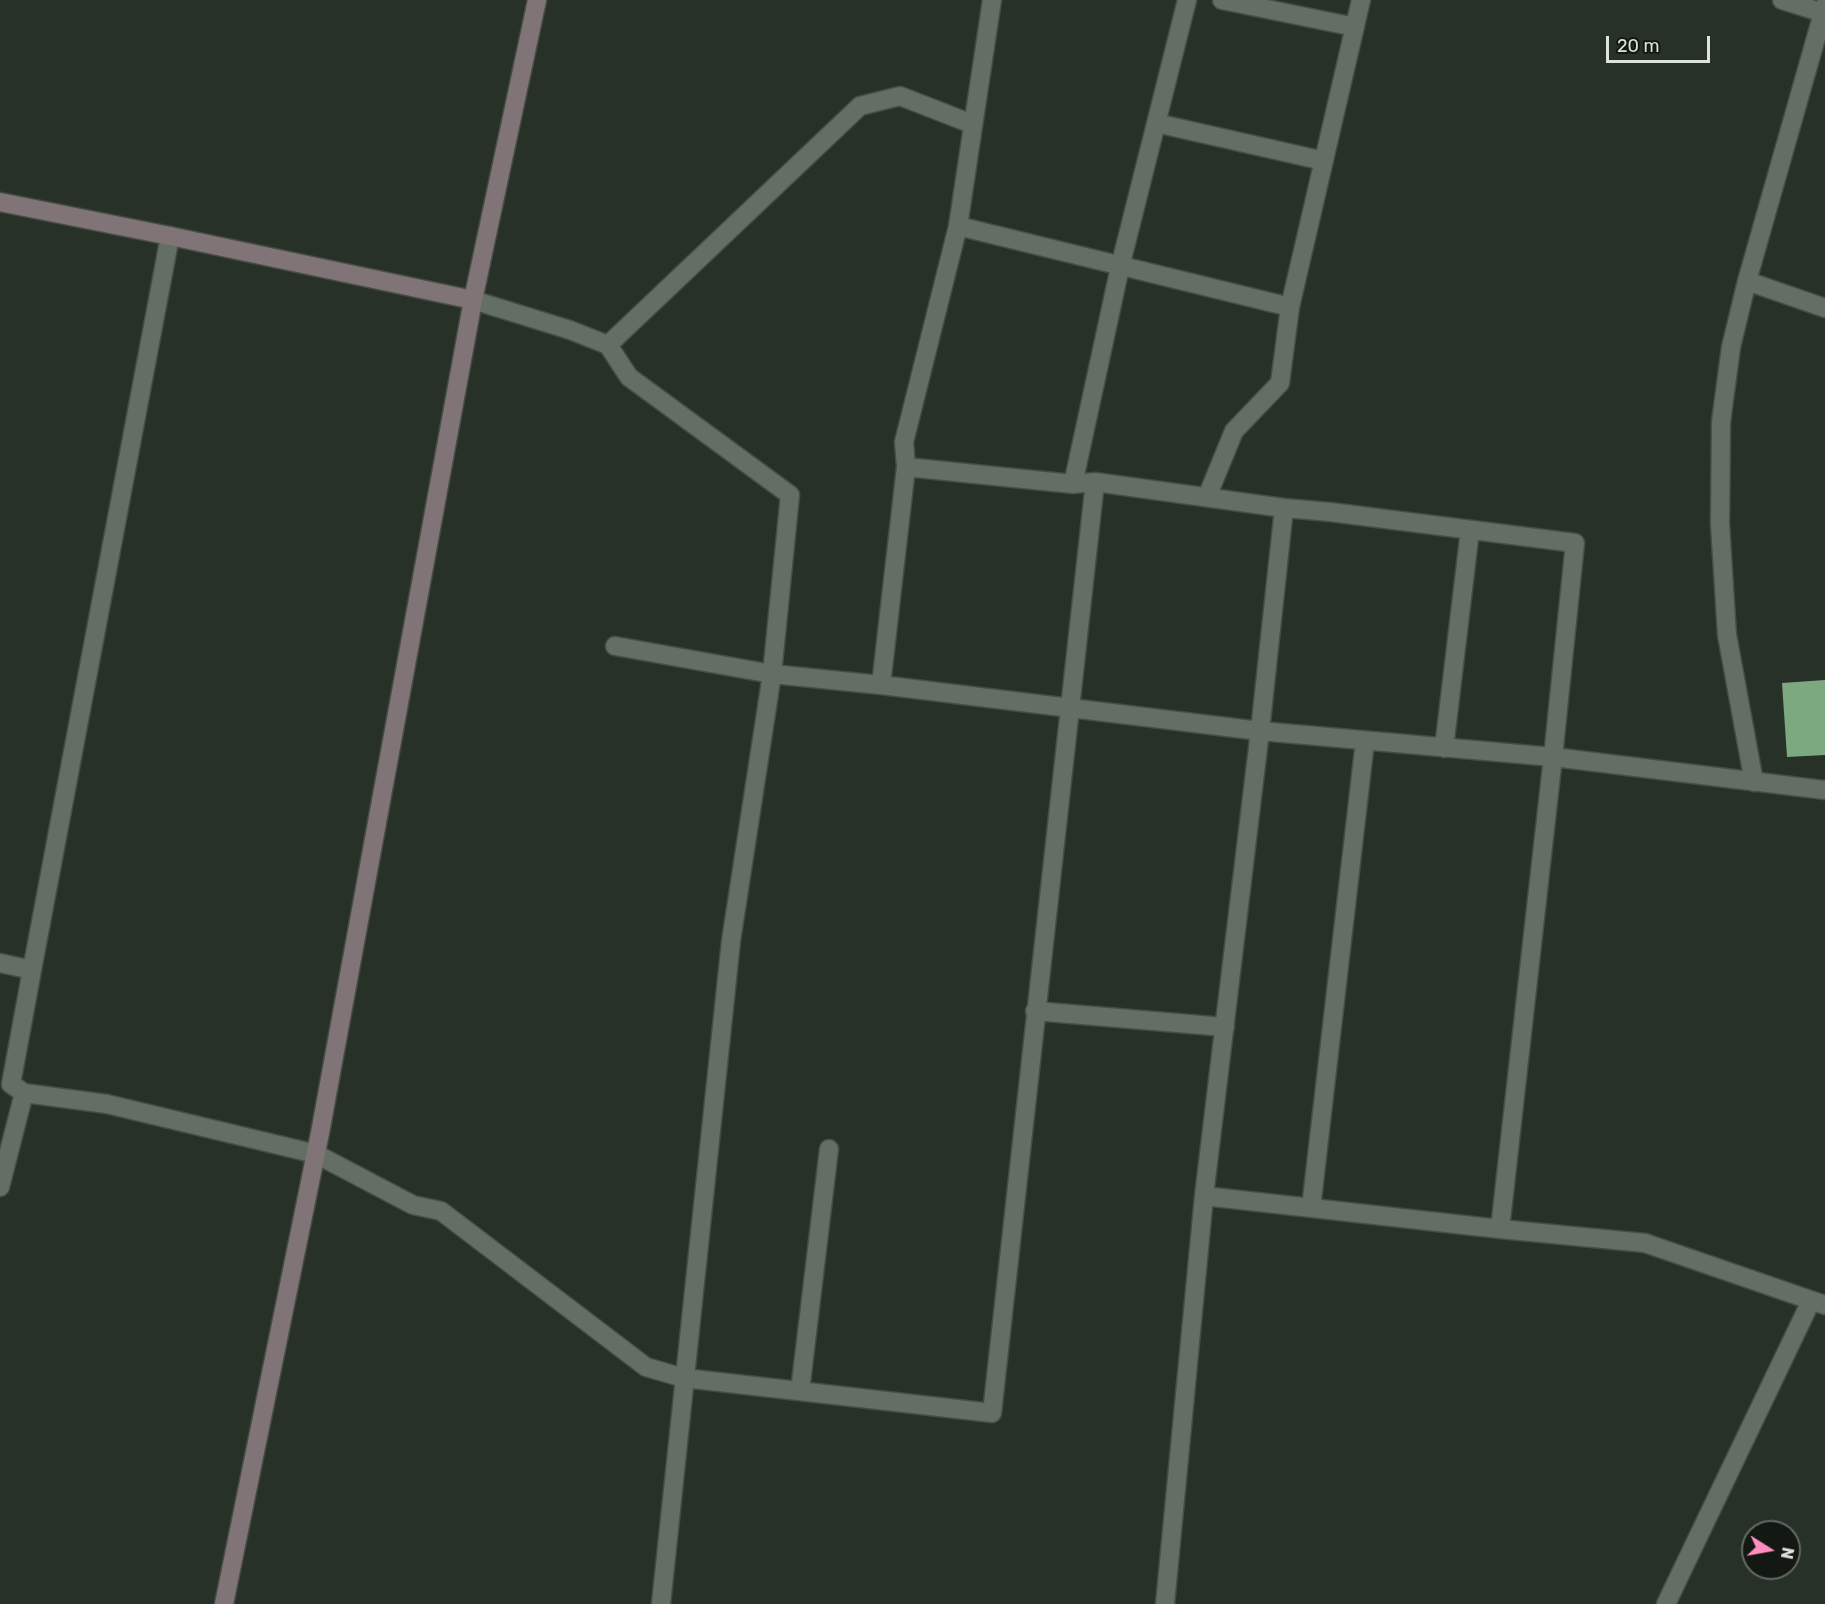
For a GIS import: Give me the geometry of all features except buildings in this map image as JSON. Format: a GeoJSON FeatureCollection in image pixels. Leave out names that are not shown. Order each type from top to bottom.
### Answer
{"type":"FeatureCollection","features":[{"type":"Feature","properties":{"kind":"street"},"geometry":{"type":"LineString","coordinates":[[225,1604],[316,1154],[473,300],[537,0]]}},
{"type":"Feature","properties":{"kind":"street"},"geometry":{"type":"LineString","coordinates":[[881,685],[906,467],[904,442],[958,226],[992,0]]}},
{"type":"Feature","properties":{"kind":"street"},"geometry":{"type":"LineString","coordinates":[[1073,484],[1120,267],[1187,0]]}},
{"type":"Feature","properties":{"kind":"street"},"geometry":{"type":"LineString","coordinates":[[1222,0],[1355,27]]}},
{"type":"Feature","properties":{"kind":"street"},"geometry":{"type":"LineString","coordinates":[[1207,497],[1234,431],[1280,383],[1290,307],[1361,0]]}},
{"type":"Feature","properties":{"kind":"street"},"geometry":{"type":"LineString","coordinates":[[1754,782],[1727,635],[1720,524],[1721,422],[1731,347],[1747,281],[1824,9],[1782,0]]}},
{"type":"Feature","properties":{"kind":"street"},"geometry":{"type":"LineString","coordinates":[[608,345],[860,106],[900,96],[972,124]]}},
{"type":"Feature","properties":{"kind":"street"},"geometry":{"type":"LineString","coordinates":[[1156,123],[1324,161]]}},
{"type":"Feature","properties":{"kind":"street"},"geometry":{"type":"LineString","coordinates":[[0,202],[473,300],[570,330],[608,345],[629,377],[790,495],[772,674],[731,942],[661,1604]]}},
{"type":"Feature","properties":{"kind":"street"},"geometry":{"type":"LineString","coordinates":[[958,226],[1290,307]]}},
{"type":"Feature","properties":{"kind":"street"},"geometry":{"type":"LineString","coordinates":[[170,236],[11,1084],[24,1093],[107,1104],[316,1154],[413,1205],[441,1211],[646,1367],[684,1378],[992,1413],[1068,708],[1095,482]]}},
{"type":"Feature","properties":{"kind":"street"},"geometry":{"type":"LineString","coordinates":[[1747,281],[1825,308]]}},
{"type":"Feature","properties":{"kind":"street"},"geometry":{"type":"LineString","coordinates":[[906,467],[1073,484],[1095,482],[1284,508],[1575,543],[1500,1229]]}},
{"type":"Feature","properties":{"kind":"street"},"geometry":{"type":"LineString","coordinates":[[1166,1604],[1204,1196],[1260,731],[1284,508]]}},
{"type":"Feature","properties":{"kind":"street"},"geometry":{"type":"LineString","coordinates":[[1444,748],[1470,530]]}},
{"type":"Feature","properties":{"kind":"street"},"geometry":{"type":"LineString","coordinates":[[615,646],[772,674],[1260,731],[1553,757],[1825,790]]}},
{"type":"Feature","properties":{"kind":"street"},"geometry":{"type":"LineString","coordinates":[[1311,1208],[1365,741]]}},
{"type":"Feature","properties":{"kind":"street"},"geometry":{"type":"LineString","coordinates":[[0,963],[32,969]]}},
{"type":"Feature","properties":{"kind":"street"},"geometry":{"type":"LineString","coordinates":[[1035,1011],[1225,1027]]}},
{"type":"Feature","properties":{"kind":"street"},"geometry":{"type":"LineString","coordinates":[[0,1187],[24,1093]]}},
{"type":"Feature","properties":{"kind":"street"},"geometry":{"type":"LineString","coordinates":[[800,1391],[829,1149]]}},
{"type":"Feature","properties":{"kind":"street"},"geometry":{"type":"LineString","coordinates":[[1204,1196],[1645,1243],[1818,1303],[1666,1604]]}}]}
